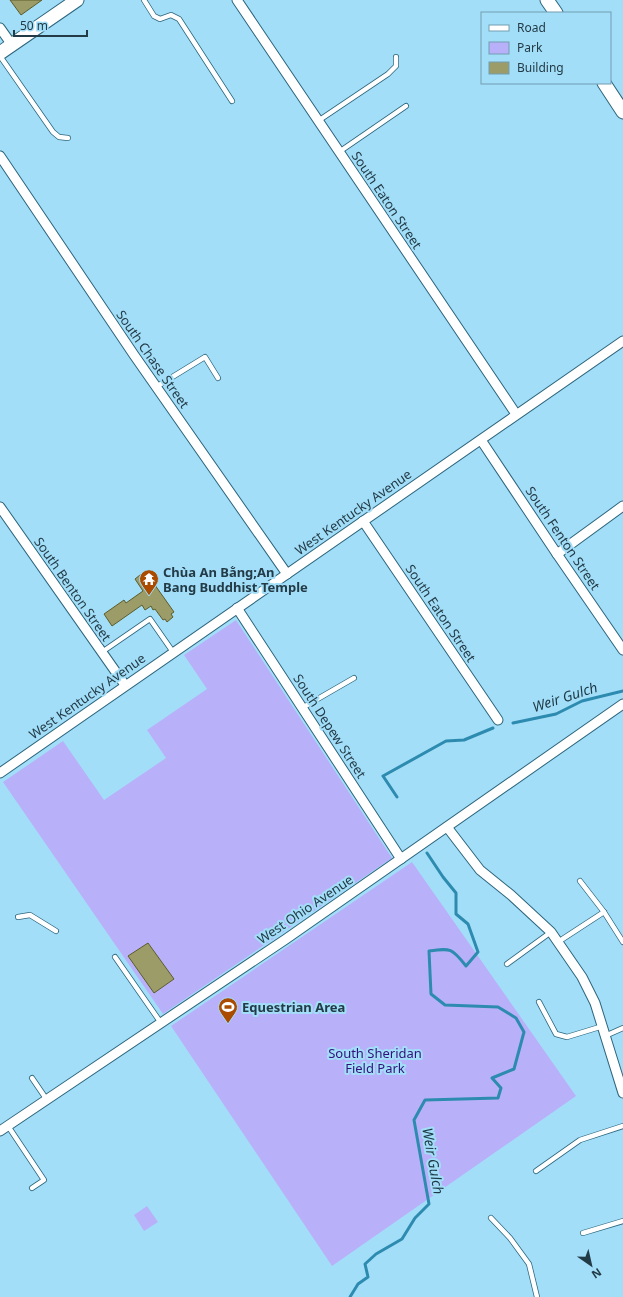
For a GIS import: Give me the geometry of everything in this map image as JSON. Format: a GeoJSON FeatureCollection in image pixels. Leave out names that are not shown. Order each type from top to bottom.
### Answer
{"type":"FeatureCollection","features":[{"type":"Feature","properties":{"kind":"main road"},"geometry":{"type":"LineString","coordinates":[[0,53],[77,0]]}},
{"type":"Feature","properties":{"kind":"main road"},"geometry":{"type":"LineString","coordinates":[[547,0],[555,12]]}},
{"type":"Feature","properties":{"kind":"main road"},"geometry":{"type":"LineString","coordinates":[[605,84],[623,112]]}},
{"type":"Feature","properties":{"kind":"street","name":"South Eaton Street"},"geometry":{"type":"LineString","coordinates":[[237,0],[516,414]]}},
{"type":"Feature","properties":{"kind":"street"},"geometry":{"type":"LineString","coordinates":[[0,28],[12,45]]}},
{"type":"Feature","properties":{"kind":"street","name":"South Chase Street"},"geometry":{"type":"LineString","coordinates":[[0,156],[156,387],[287,574]]}},
{"type":"Feature","properties":{"kind":"street","name":"West Kentucky Avenue"},"geometry":{"type":"LineString","coordinates":[[0,773],[623,341]]}},
{"type":"Feature","properties":{"kind":"street","name":"South Fenton Street"},"geometry":{"type":"LineString","coordinates":[[481,440],[623,650]]}},
{"type":"Feature","properties":{"kind":"street"},"geometry":{"type":"LineString","coordinates":[[557,554],[623,506]]}},
{"type":"Feature","properties":{"kind":"street","name":"South Benton Street"},"geometry":{"type":"LineString","coordinates":[[0,507],[125,686]]}},
{"type":"Feature","properties":{"kind":"street","name":"South Eaton Street"},"geometry":{"type":"LineString","coordinates":[[362,521],[498,720]]}},
{"type":"Feature","properties":{"kind":"street","name":"South Depew Street"},"geometry":{"type":"LineString","coordinates":[[237,608],[402,859]]}},
{"type":"Feature","properties":{"kind":"street","name":"West Ohio Avenue"},"geometry":{"type":"LineString","coordinates":[[0,1132],[402,859],[623,704]]}},
{"type":"Feature","properties":{"kind":"street"},"geometry":{"type":"LineString","coordinates":[[447,827],[480,870],[511,895],[551,932],[582,977],[595,1003],[623,1090]]}},
{"type":"Feature","properties":{"kind":"lane"},"geometry":{"type":"LineString","coordinates":[[144,0],[154,16],[160,19],[171,15],[179,19],[232,101]]}},
{"type":"Feature","properties":{"kind":"lane"},"geometry":{"type":"LineString","coordinates":[[0,56],[53,132],[59,137],[68,138]]}},
{"type":"Feature","properties":{"kind":"lane"},"geometry":{"type":"LineString","coordinates":[[318,121],[388,74],[396,66],[396,57]]}},
{"type":"Feature","properties":{"kind":"lane"},"geometry":{"type":"LineString","coordinates":[[339,152],[406,106]]}},
{"type":"Feature","properties":{"kind":"lane"},"geometry":{"type":"LineString","coordinates":[[156,387],[205,356],[218,378]]}},
{"type":"Feature","properties":{"kind":"lane"},"geometry":{"type":"LineString","coordinates":[[102,652],[150,619],[173,652]]}},
{"type":"Feature","properties":{"kind":"lane"},"geometry":{"type":"LineString","coordinates":[[302,708],[354,678]]}},
{"type":"Feature","properties":{"kind":"lane"},"geometry":{"type":"LineString","coordinates":[[580,881],[604,912],[623,942]]}},
{"type":"Feature","properties":{"kind":"lane"},"geometry":{"type":"LineString","coordinates":[[558,942],[604,912]]}},
{"type":"Feature","properties":{"kind":"lane"},"geometry":{"type":"LineString","coordinates":[[18,917],[30,915],[56,931]]}},
{"type":"Feature","properties":{"kind":"lane"},"geometry":{"type":"LineString","coordinates":[[507,964],[551,932]]}},
{"type":"Feature","properties":{"kind":"lane"},"geometry":{"type":"LineString","coordinates":[[115,957],[161,1023]]}},
{"type":"Feature","properties":{"kind":"lane"},"geometry":{"type":"LineString","coordinates":[[539,1002],[556,1034],[567,1037],[603,1026]]}},
{"type":"Feature","properties":{"kind":"lane"},"geometry":{"type":"LineString","coordinates":[[605,1036],[623,1028]]}},
{"type":"Feature","properties":{"kind":"lane"},"geometry":{"type":"LineString","coordinates":[[32,1078],[47,1100]]}},
{"type":"Feature","properties":{"kind":"lane"},"geometry":{"type":"LineString","coordinates":[[8,1126],[44,1180],[32,1188]]}},
{"type":"Feature","properties":{"kind":"lane"},"geometry":{"type":"LineString","coordinates":[[536,1171],[580,1140],[623,1126]]}},
{"type":"Feature","properties":{"kind":"lane"},"geometry":{"type":"LineString","coordinates":[[491,1218],[510,1238],[529,1264],[537,1297]]}},
{"type":"Feature","properties":{"kind":"lane"},"geometry":{"type":"LineString","coordinates":[[584,1233],[623,1221]]}},
{"type":"Feature","properties":{"kind":"green space"},"geometry":{"type":"Polygon","coordinates":[[[236,620],[392,858],[163,1014],[3,782],[63,741],[104,800],[166,758],[147,730],[207,689],[184,655],[236,620]]]}},
{"type":"Feature","properties":{"kind":"green space","name":"South Sheridan Field Park"},"geometry":{"type":"Polygon","coordinates":[[[412,862],[576,1096],[332,1266],[171,1026],[412,862]]]}},
{"type":"Feature","properties":{"kind":"green space"},"geometry":{"type":"Polygon","coordinates":[[[147,1206],[158,1222],[144,1231],[134,1215],[147,1206]]]}},
{"type":"Feature","properties":{"kind":"building"},"geometry":{"type":"Polygon","coordinates":[[[10,0],[42,0],[21,15],[10,0]]]}},
{"type":"Feature","properties":{"kind":"building","name":"Chùa An Bằng;An Bang Buddhist Temple"},"geometry":{"type":"Polygon","coordinates":[[[145,571],[174,612],[171,614],[173,617],[167,622],[165,619],[163,620],[155,609],[153,610],[151,606],[145,610],[142,605],[112,626],[104,614],[124,600],[126,603],[143,591],[135,579],[145,571]]]}},
{"type":"Feature","properties":{"kind":"building"},"geometry":{"type":"Polygon","coordinates":[[[148,943],[174,979],[154,993],[128,956],[148,943]]]}},
{"type":"Feature","properties":{"kind":"waterway","name":"Weir Gulch"},"geometry":{"type":"LineString","coordinates":[[513,723],[556,714],[582,701],[623,691]]}},
{"type":"Feature","properties":{"kind":"waterway","name":"Weir Gulch"},"geometry":{"type":"LineString","coordinates":[[397,797],[383,776],[446,741],[464,740],[493,728]]}},
{"type":"Feature","properties":{"kind":"waterway","name":"Weir Gulch"},"geometry":{"type":"LineString","coordinates":[[350,1297],[358,1284],[368,1277],[365,1264],[376,1254],[402,1239],[415,1218],[429,1204],[414,1120],[425,1100],[498,1098],[501,1088],[492,1078],[514,1069],[524,1032],[516,1018],[498,1007],[445,1005],[431,994],[429,951],[450,951],[454,953],[466,966],[478,952],[468,924],[456,914],[456,893],[427,853]]}},
{"type":"Feature","properties":{"kind":"place","name":"Chùa An Bằng;An Bang Buddhist Temple"},"geometry":{"type":"Point","coordinates":[149,596]}},
{"type":"Feature","properties":{"kind":"place","name":"Equestrian Area"},"geometry":{"type":"Point","coordinates":[228,1024]}}]}
